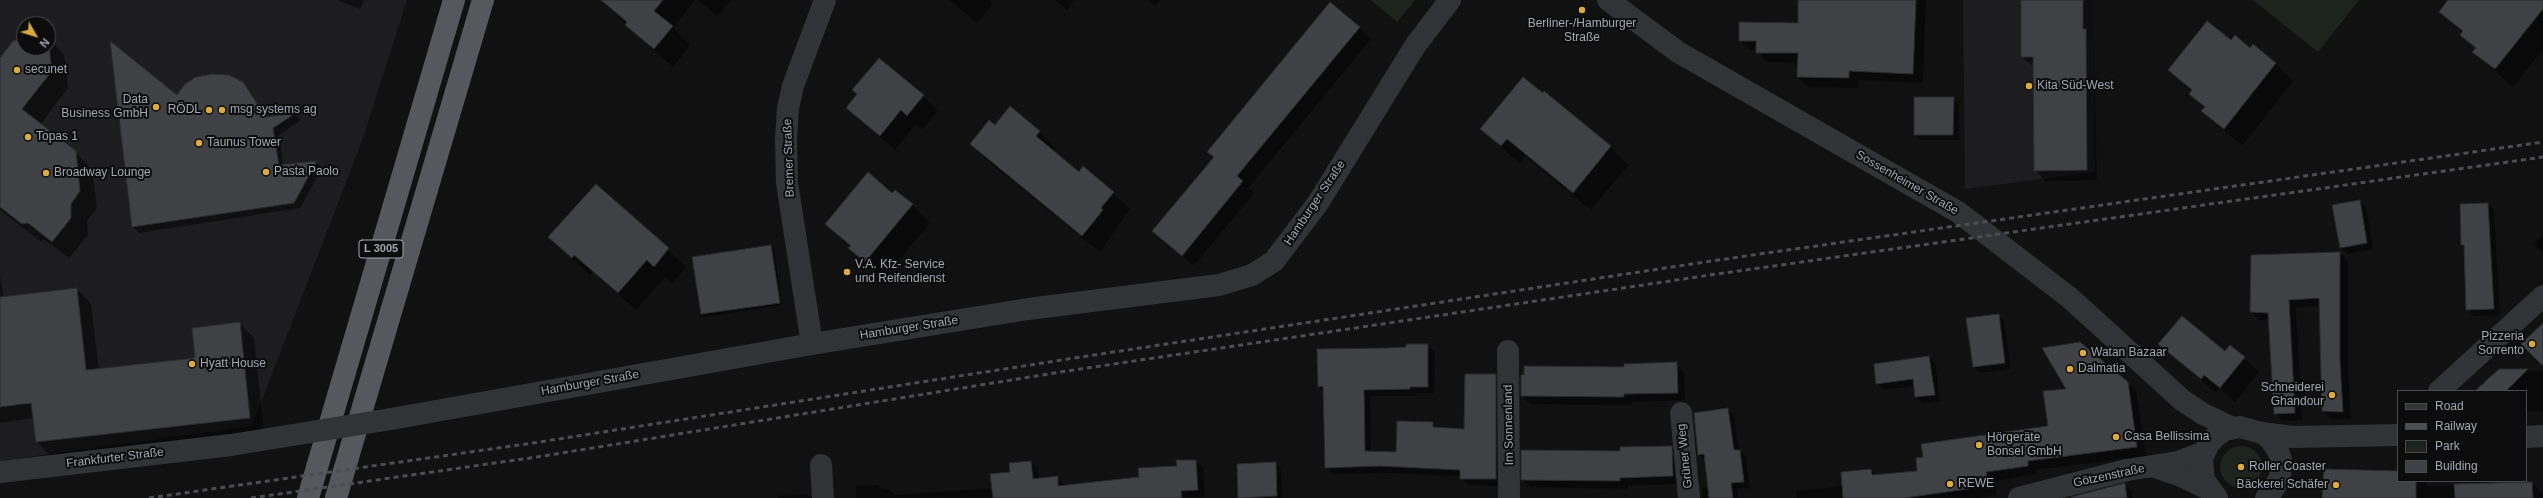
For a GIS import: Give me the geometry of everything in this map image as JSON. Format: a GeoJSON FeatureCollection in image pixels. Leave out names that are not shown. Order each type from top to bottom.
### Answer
{"type":"FeatureCollection","features":[{"type":"Feature","properties":{"kind":"highway","name":"L 3005"},"geometry":{"type":"LineString","coordinates":[[308,498],[454,0]]}},
{"type":"Feature","properties":{"kind":"highway","name":"L 3005"},"geometry":{"type":"LineString","coordinates":[[336,498],[483,0]]}},
{"type":"Feature","properties":{"kind":"street","name":"Bremer Straße"},"geometry":{"type":"LineString","coordinates":[[812,344],[787,183],[786,138],[788,108],[793,86],[825,0]]}},
{"type":"Feature","properties":{"kind":"street","name":"Sossenheimer Straße"},"geometry":{"type":"LineString","coordinates":[[1608,0],[1678,52],[1958,212],[2070,298],[2182,400],[2203,414],[2233,428]]}},
{"type":"Feature","properties":{"kind":"street","name":"Hamburger Straße"},"geometry":{"type":"LineString","coordinates":[[231,445],[391,419],[812,344],[1028,309],[1218,285],[1252,275],[1274,261],[1318,203],[1414,46],[1447,2]]}},
{"type":"Feature","properties":{"kind":"street"},"geometry":{"type":"LineString","coordinates":[[2440,390],[2543,296]]}},
{"type":"Feature","properties":{"kind":"street","name":"Im Sonnenland"},"geometry":{"type":"LineString","coordinates":[[1508,351],[1509,498]]}},
{"type":"Feature","properties":{"kind":"street","name":"Sossenheimer Straße"},"geometry":{"type":"LineString","coordinates":[[2182,400],[2195,423],[2205,451]]}},
{"type":"Feature","properties":{"kind":"street","name":"Grüner Weg"},"geometry":{"type":"LineString","coordinates":[[1681,413],[1689,498]]}},
{"type":"Feature","properties":{"kind":"street"},"geometry":{"type":"LineString","coordinates":[[2213,493],[2202,473],[2205,451],[2214,437],[2233,428],[2248,428],[2262,433],[2293,437],[2320,437],[2393,431]]}},
{"type":"Feature","properties":{"kind":"street"},"geometry":{"type":"LineString","coordinates":[[2262,433],[2270,439],[2278,451],[2281,469]]}},
{"type":"Feature","properties":{"kind":"street"},"geometry":{"type":"LineString","coordinates":[[2527,437],[2543,436]]}},
{"type":"Feature","properties":{"kind":"street"},"geometry":{"type":"LineString","coordinates":[[2270,496],[2281,469],[2300,449],[2320,437]]}},
{"type":"Feature","properties":{"kind":"street","name":"Frankfurter Straße"},"geometry":{"type":"LineString","coordinates":[[0,472],[231,445]]}},
{"type":"Feature","properties":{"kind":"street","name":"Götzenstraße"},"geometry":{"type":"LineString","coordinates":[[2019,498],[2127,470],[2154,467],[2178,462],[2205,451]]}},
{"type":"Feature","properties":{"kind":"street"},"geometry":{"type":"LineString","coordinates":[[821,465],[823,498]]}},
{"type":"Feature","properties":{"kind":"street","name":"Götzenstraße"},"geometry":{"type":"LineString","coordinates":[[2154,467],[2179,475],[2213,493]]}},
{"type":"Feature","properties":{"kind":"shaded area"},"geometry":{"type":"Polygon","coordinates":[[[0,0],[407,0],[362,141],[252,426],[0,461],[0,0]]]}},
{"type":"Feature","properties":{"kind":"shaded area","name":"Kita Süd-West"},"geometry":{"type":"Polygon","coordinates":[[[1963,0],[2093,0],[2095,172],[1965,189],[1963,0]]]}},
{"type":"Feature","properties":{"kind":"green space"},"geometry":{"type":"Polygon","coordinates":[[[1371,0],[1415,0],[1397,22],[1371,0]]]}},
{"type":"Feature","properties":{"kind":"green space"},"geometry":{"type":"Polygon","coordinates":[[[2253,0],[2359,0],[2318,52],[2253,0]]]}},
{"type":"Feature","properties":{"kind":"green space"},"geometry":{"type":"Polygon","coordinates":[[[2241,446],[2256,452],[2262,467],[2256,482],[2241,488],[2226,482],[2220,467],[2226,452],[2241,446]]]}},
{"type":"Feature","properties":{"kind":"building"},"geometry":{"type":"Polygon","coordinates":[[[601,0],[663,0],[654,11],[673,26],[654,49],[625,25],[627,22],[601,0]]]}},
{"type":"Feature","properties":{"kind":"building"},"geometry":{"type":"Polygon","coordinates":[[[1798,0],[1916,0],[1913,74],[1849,71],[1849,78],[1797,77],[1798,53],[1756,53],[1756,41],[1739,41],[1739,22],[1798,23],[1798,0]]]}},
{"type":"Feature","properties":{"kind":"building"},"geometry":{"type":"Polygon","coordinates":[[[2021,0],[2083,0],[2083,29],[2086,29],[2087,170],[2034,171],[2033,57],[2021,57],[2021,0]]]}},
{"type":"Feature","properties":{"kind":"building"},"geometry":{"type":"Polygon","coordinates":[[[2448,0],[2543,0],[2543,9],[2495,69],[2472,52],[2476,48],[2460,35],[2463,31],[2439,12],[2448,0]]]}},
{"type":"Feature","properties":{"kind":"building"},"geometry":{"type":"Polygon","coordinates":[[[1330,2],[1360,27],[1237,176],[1243,181],[1182,256],[1152,231],[1214,157],[1207,152],[1330,2]]]}},
{"type":"Feature","properties":{"kind":"building"},"geometry":{"type":"Polygon","coordinates":[[[2207,21],[2231,40],[2235,35],[2250,48],[2253,44],[2276,63],[2224,129],[2201,111],[2205,107],[2189,94],[2192,90],[2168,70],[2207,21]]]}},
{"type":"Feature","properties":{"kind":"building","name":"Topas 1"},"geometry":{"type":"Polygon","coordinates":[[[16,40],[16,56],[50,56],[52,71],[22,109],[76,151],[80,191],[71,204],[71,218],[52,242],[28,223],[22,224],[0,207],[0,58],[13,41],[16,40]]]}},
{"type":"Feature","properties":{"kind":"building","name":"Taunus Tower"},"geometry":{"type":"Polygon","coordinates":[[[110,41],[177,95],[185,84],[196,77],[212,74],[229,75],[243,82],[266,117],[296,113],[273,128],[279,165],[317,161],[294,203],[132,227],[110,41]]]}},
{"type":"Feature","properties":{"kind":"building"},"geometry":{"type":"Polygon","coordinates":[[[879,58],[924,95],[907,116],[901,110],[880,136],[846,108],[857,94],[852,90],[879,58]]]}},
{"type":"Feature","properties":{"kind":"building"},"geometry":{"type":"Polygon","coordinates":[[[1523,77],[1543,93],[1544,91],[1611,146],[1573,193],[1507,139],[1501,146],[1480,129],[1523,77]]]}},
{"type":"Feature","properties":{"kind":"building"},"geometry":{"type":"Polygon","coordinates":[[[1914,97],[1954,97],[1953,135],[1914,135],[1914,97]]]}},
{"type":"Feature","properties":{"kind":"building"},"geometry":{"type":"Polygon","coordinates":[[[1010,106],[1040,131],[1036,136],[1079,172],[1083,166],[1114,192],[1101,208],[1103,210],[1082,236],[970,144],[989,120],[995,125],[1010,106]]]}},
{"type":"Feature","properties":{"kind":"building"},"geometry":{"type":"Polygon","coordinates":[[[868,172],[892,193],[895,190],[913,204],[865,262],[848,248],[851,246],[825,224],[868,172]]]}},
{"type":"Feature","properties":{"kind":"building"},"geometry":{"type":"Polygon","coordinates":[[[596,184],[669,248],[654,267],[647,260],[618,293],[574,255],[572,258],[548,237],[596,184]]]}},
{"type":"Feature","properties":{"kind":"building"},"geometry":{"type":"Polygon","coordinates":[[[2360,200],[2367,243],[2340,248],[2332,205],[2360,200]]]}},
{"type":"Feature","properties":{"kind":"building"},"geometry":{"type":"Polygon","coordinates":[[[2488,203],[2494,309],[2466,310],[2464,245],[2461,245],[2460,204],[2488,203]]]}},
{"type":"Feature","properties":{"kind":"building"},"geometry":{"type":"Polygon","coordinates":[[[771,245],[780,303],[701,314],[692,257],[771,245]]]}},
{"type":"Feature","properties":{"kind":"building"},"geometry":{"type":"Polygon","coordinates":[[[2340,252],[2340,361],[2343,412],[2322,411],[2319,298],[2289,300],[2295,413],[2274,414],[2268,313],[2250,312],[2251,255],[2340,252]]]}},
{"type":"Feature","properties":{"kind":"building","name":"Hyatt House"},"geometry":{"type":"Polygon","coordinates":[[[77,288],[86,370],[195,358],[192,328],[240,322],[250,418],[36,442],[31,403],[0,407],[0,297],[77,288]]]}},
{"type":"Feature","properties":{"kind":"building"},"geometry":{"type":"Polygon","coordinates":[[[1999,314],[2005,363],[1973,367],[1966,318],[1999,314]]]}},
{"type":"Feature","properties":{"kind":"building"},"geometry":{"type":"Polygon","coordinates":[[[2182,316],[2225,351],[2230,345],[2245,357],[2220,388],[2204,375],[2201,379],[2158,344],[2182,316]]]}},
{"type":"Feature","properties":{"kind":"building"},"geometry":{"type":"Polygon","coordinates":[[[2543,323],[2543,366],[2521,344],[2543,323]]]}},
{"type":"Feature","properties":{"kind":"building"},"geometry":{"type":"Polygon","coordinates":[[[2080,342],[2128,382],[2137,447],[2028,461],[2028,466],[1986,472],[1989,486],[1904,498],[1843,498],[1841,472],[1871,469],[1872,475],[1917,471],[1916,458],[1923,457],[1921,444],[2048,426],[2043,391],[2066,389],[2042,348],[2080,342]]]}},
{"type":"Feature","properties":{"kind":"building"},"geometry":{"type":"Polygon","coordinates":[[[1406,344],[1428,344],[1428,387],[1364,390],[1365,451],[1396,452],[1397,421],[1433,422],[1433,427],[1464,429],[1465,374],[1496,374],[1496,479],[1460,479],[1460,470],[1380,466],[1325,468],[1323,386],[1318,387],[1317,349],[1406,347],[1406,344]]]}},
{"type":"Feature","properties":{"kind":"building"},"geometry":{"type":"Polygon","coordinates":[[[1929,356],[1935,395],[1915,397],[1913,379],[1876,384],[1874,364],[1929,356]]]}},
{"type":"Feature","properties":{"kind":"building"},"geometry":{"type":"Polygon","coordinates":[[[1677,362],[1678,393],[1624,394],[1624,397],[1521,396],[1521,375],[1524,375],[1524,366],[1624,367],[1624,364],[1677,362]]]}},
{"type":"Feature","properties":{"kind":"building"},"geometry":{"type":"Polygon","coordinates":[[[2499,369],[2528,369],[2507,390],[2476,390],[2499,369]]]}},
{"type":"Feature","properties":{"kind":"building"},"geometry":{"type":"Polygon","coordinates":[[[1728,408],[1734,450],[1740,450],[1744,482],[1731,483],[1733,498],[1709,498],[1704,454],[1698,455],[1694,413],[1728,408]]]}},
{"type":"Feature","properties":{"kind":"building"},"geometry":{"type":"Polygon","coordinates":[[[1672,446],[1673,476],[1620,478],[1620,481],[1521,480],[1521,450],[1620,451],[1620,447],[1672,446]]]}},
{"type":"Feature","properties":{"kind":"building"},"geometry":{"type":"Polygon","coordinates":[[[1176,460],[1196,460],[1198,490],[1181,491],[1182,498],[993,498],[990,474],[1010,472],[1009,463],[1031,461],[1033,479],[1058,476],[1058,486],[1139,477],[1138,468],[1177,466],[1176,460]]]}},
{"type":"Feature","properties":{"kind":"building"},"geometry":{"type":"Polygon","coordinates":[[[1276,462],[1277,496],[1238,498],[1237,464],[1276,462]]]}},
{"type":"Feature","properties":{"kind":"building"},"geometry":{"type":"Polygon","coordinates":[[[2324,469],[2397,471],[2397,482],[2416,482],[2416,498],[2322,498],[2324,469]]]}},
{"type":"Feature","properties":{"kind":"building"},"geometry":{"type":"Polygon","coordinates":[[[2532,482],[2533,498],[2455,498],[2454,484],[2532,482]]]}},
{"type":"Feature","properties":{"kind":"building"},"geometry":{"type":"Polygon","coordinates":[[[2125,483],[2127,498],[2071,498],[2071,497],[2125,483]]]}},
{"type":"Feature","properties":{"kind":"railway"},"geometry":{"type":"LineString","coordinates":[[149,498],[533,443],[1068,359],[1718,260],[2543,142]]}},
{"type":"Feature","properties":{"kind":"railway"},"geometry":{"type":"LineString","coordinates":[[251,498],[537,457],[1067,371],[1717,274],[2543,157]]}},
{"type":"Feature","properties":{"kind":"place","name":"Berliner-/Hamburger Straße"},"geometry":{"type":"Point","coordinates":[1582,10]}},
{"type":"Feature","properties":{"kind":"place","name":"secunet"},"geometry":{"type":"Point","coordinates":[17,70]}},
{"type":"Feature","properties":{"kind":"place","name":"Kita Süd-West"},"geometry":{"type":"Point","coordinates":[2029,86]}},
{"type":"Feature","properties":{"kind":"place","name":"Data Business GmbH"},"geometry":{"type":"Point","coordinates":[156,107]}},
{"type":"Feature","properties":{"kind":"place","name":"RÖDL"},"geometry":{"type":"Point","coordinates":[209,110]}},
{"type":"Feature","properties":{"kind":"place","name":"msg systems ag"},"geometry":{"type":"Point","coordinates":[222,110]}},
{"type":"Feature","properties":{"kind":"place","name":"Topas 1"},"geometry":{"type":"Point","coordinates":[28,137]}},
{"type":"Feature","properties":{"kind":"place","name":"Taunus Tower"},"geometry":{"type":"Point","coordinates":[199,143]}},
{"type":"Feature","properties":{"kind":"place","name":"Pasta Paolo"},"geometry":{"type":"Point","coordinates":[266,172]}},
{"type":"Feature","properties":{"kind":"place","name":"Broadway Lounge"},"geometry":{"type":"Point","coordinates":[46,173]}},
{"type":"Feature","properties":{"kind":"place","name":"V.A. Kfz- Service und Reifendienst"},"geometry":{"type":"Point","coordinates":[847,272]}},
{"type":"Feature","properties":{"kind":"place","name":"Pizzeria Sorrento"},"geometry":{"type":"Point","coordinates":[2532,344]}},
{"type":"Feature","properties":{"kind":"place","name":"Watan Bazaar"},"geometry":{"type":"Point","coordinates":[2083,353]}},
{"type":"Feature","properties":{"kind":"place","name":"Hyatt House"},"geometry":{"type":"Point","coordinates":[192,364]}},
{"type":"Feature","properties":{"kind":"place","name":"Dalmatia"},"geometry":{"type":"Point","coordinates":[2070,369]}},
{"type":"Feature","properties":{"kind":"place","name":"Schneiderei Ghandour"},"geometry":{"type":"Point","coordinates":[2332,395]}},
{"type":"Feature","properties":{"kind":"place","name":"Casa Bellissima"},"geometry":{"type":"Point","coordinates":[2116,437]}},
{"type":"Feature","properties":{"kind":"place","name":"Hörgeräte Bonsel GmbH"},"geometry":{"type":"Point","coordinates":[1979,445]}},
{"type":"Feature","properties":{"kind":"place","name":"Roller Coaster"},"geometry":{"type":"Point","coordinates":[2241,467]}},
{"type":"Feature","properties":{"kind":"place","name":"REWE"},"geometry":{"type":"Point","coordinates":[1950,484]}},
{"type":"Feature","properties":{"kind":"place","name":"Bäckerei Schäfer"},"geometry":{"type":"Point","coordinates":[2336,485]}}]}
